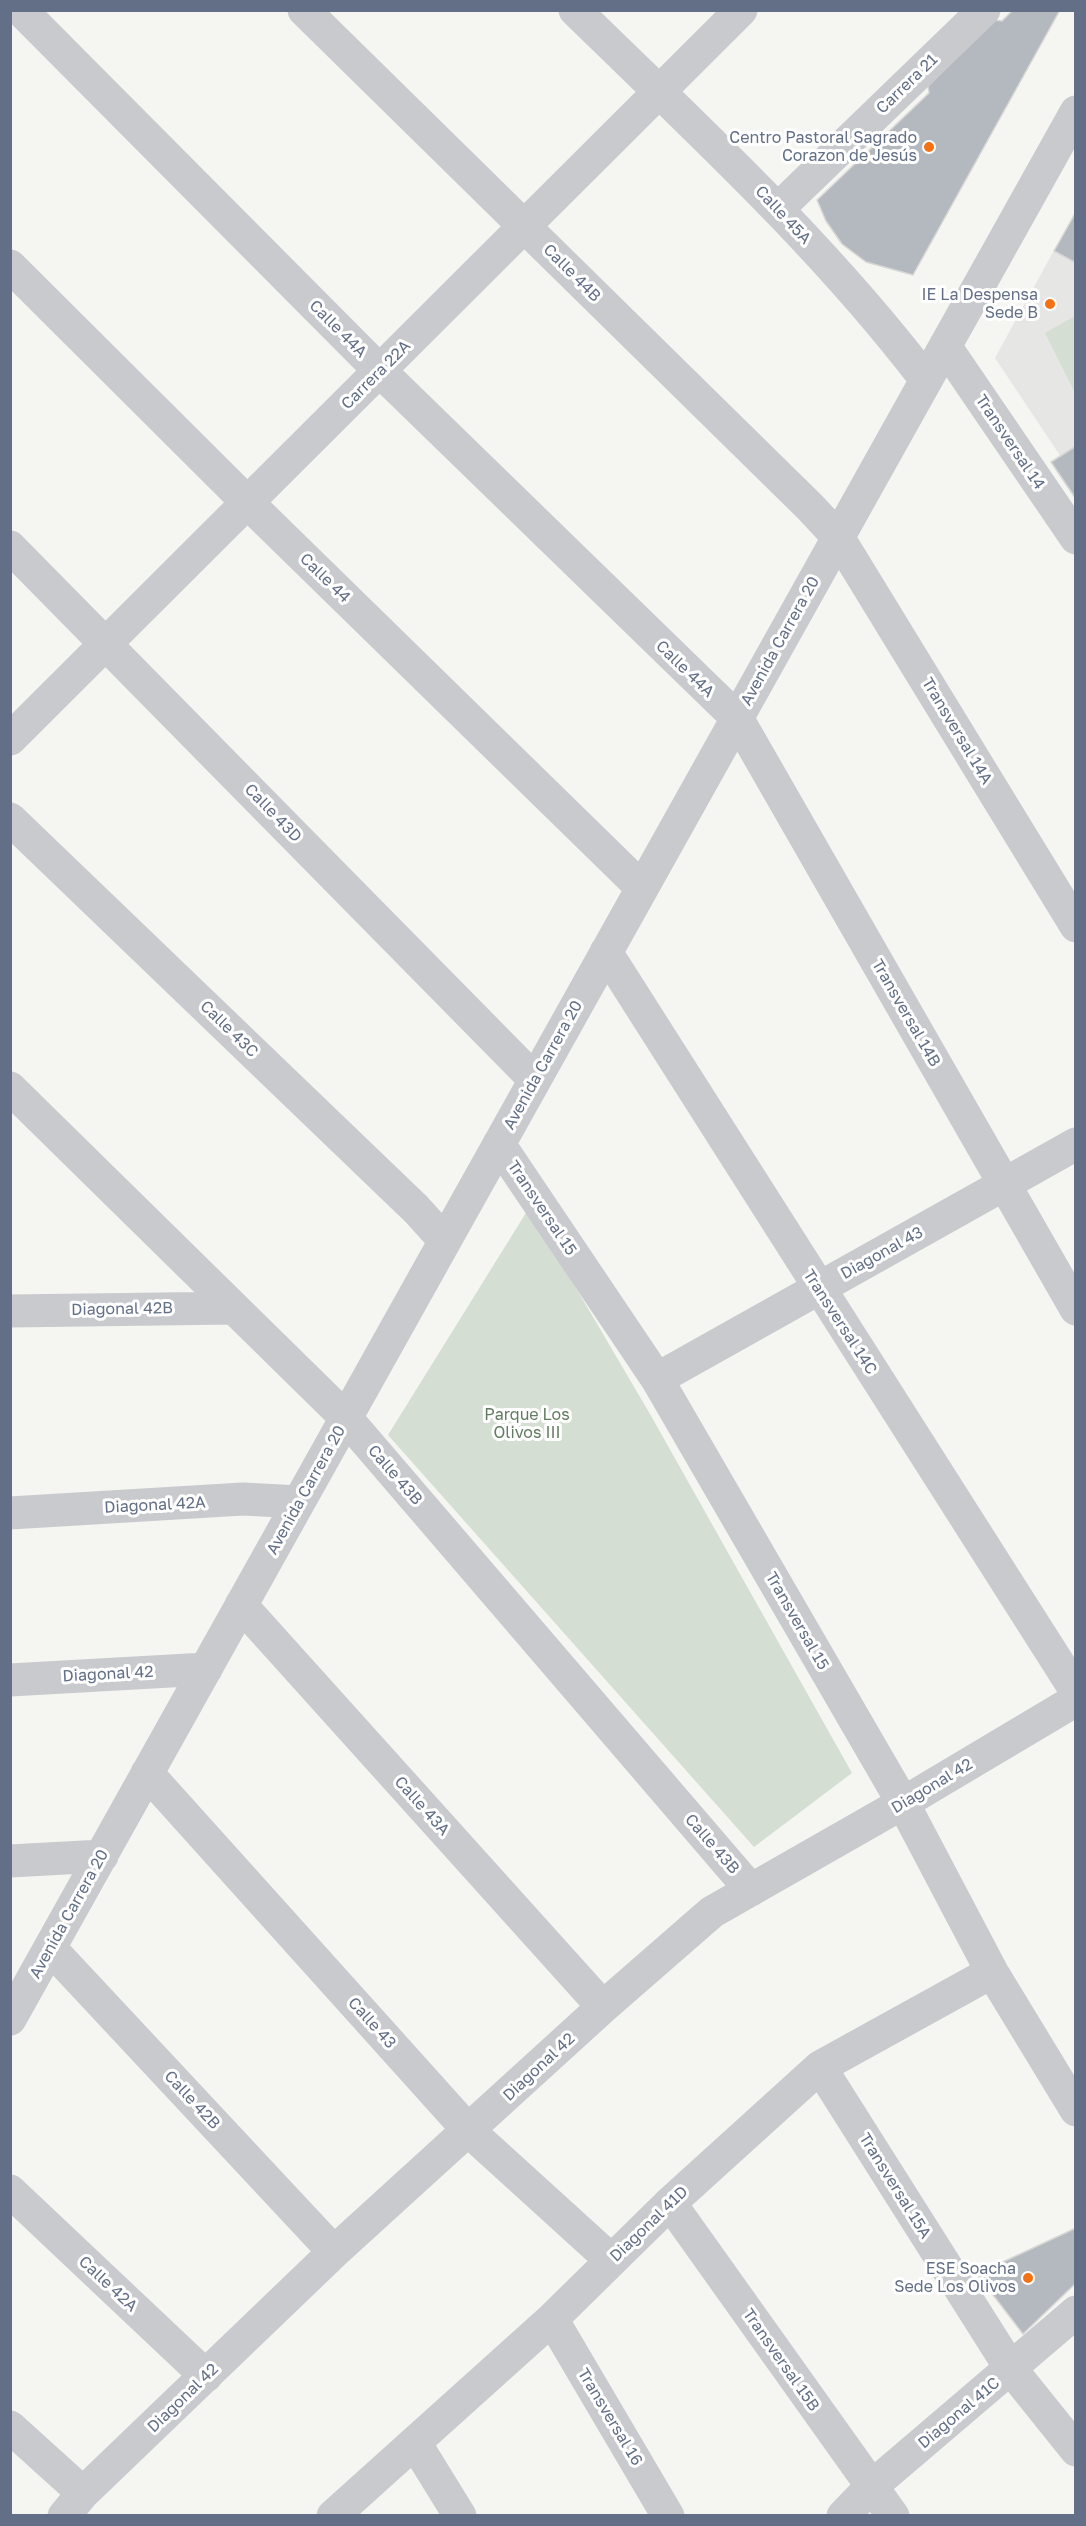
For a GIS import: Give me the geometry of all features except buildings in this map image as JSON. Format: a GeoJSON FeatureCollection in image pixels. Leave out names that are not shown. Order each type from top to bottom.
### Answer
{"type":"FeatureCollection","features":[{"type":"Feature","properties":{"kind":"street","name":"Calle 44A"},"geometry":{"type":"LineString","coordinates":[[21,10],[380,370],[737,718]]}},
{"type":"Feature","properties":{"kind":"street","name":"Calle 44B"},"geometry":{"type":"LineString","coordinates":[[304,10],[838,537]]}},
{"type":"Feature","properties":{"kind":"street","name":"Calle 45A"},"geometry":{"type":"LineString","coordinates":[[575,10],[779,208],[901,347],[926,380]]}},
{"type":"Feature","properties":{"kind":"street","name":"Carrera 22A"},"geometry":{"type":"LineString","coordinates":[[10,739],[741,10]]}},
{"type":"Feature","properties":{"kind":"street","name":"Carrera 21"},"geometry":{"type":"LineString","coordinates":[[779,208],[984,10]]}},
{"type":"Feature","properties":{"kind":"street","name":"Avenida Carrera 20"},"geometry":{"type":"LineString","coordinates":[[10,2019],[1076,112]]}},
{"type":"Feature","properties":{"kind":"street","name":"Calle 44"},"geometry":{"type":"LineString","coordinates":[[10,266],[247,502],[642,888]]}},
{"type":"Feature","properties":{"kind":"street","name":"Transversal 14"},"geometry":{"type":"LineString","coordinates":[[945,346],[1076,538]]}},
{"type":"Feature","properties":{"kind":"street","name":"Transversal 14A"},"geometry":{"type":"LineString","coordinates":[[838,537],[1076,926]]}},
{"type":"Feature","properties":{"kind":"street","name":"Calle 43D"},"geometry":{"type":"LineString","coordinates":[[10,547],[535,1080]]}},
{"type":"Feature","properties":{"kind":"street","name":"Transversal 14B"},"geometry":{"type":"LineString","coordinates":[[737,718],[1076,1308]]}},
{"type":"Feature","properties":{"kind":"street","name":"Calle 43C"},"geometry":{"type":"LineString","coordinates":[[10,819],[416,1209],[445,1241]]}},
{"type":"Feature","properties":{"kind":"street","name":"Transversal 14C"},"geometry":{"type":"LineString","coordinates":[[606,952],[1076,1691]]}},
{"type":"Feature","properties":{"kind":"street","name":"Calle 43B"},"geometry":{"type":"LineString","coordinates":[[10,1088],[346,1418],[751,1890]]}},
{"type":"Feature","properties":{"kind":"street","name":"Transversal 15"},"geometry":{"type":"LineString","coordinates":[[499,1144],[657,1379],[903,1803],[992,1972],[1076,2110]]}},
{"type":"Feature","properties":{"kind":"street","name":"Diagonal 43"},"geometry":{"type":"LineString","coordinates":[[657,1379],[1076,1144]]}},
{"type":"Feature","properties":{"kind":"street","name":"Diagonal 42B"},"geometry":{"type":"LineString","coordinates":[[10,1311],[234,1308]]}},
{"type":"Feature","properties":{"kind":"street","name":"Diagonal 42A"},"geometry":{"type":"LineString","coordinates":[[10,1513],[243,1499],[299,1502]]}},
{"type":"Feature","properties":{"kind":"street","name":"Calle 43A"},"geometry":{"type":"LineString","coordinates":[[241,1605],[603,2007]]}},
{"type":"Feature","properties":{"kind":"street","name":"Diagonal 42"},"geometry":{"type":"LineString","coordinates":[[10,1680],[206,1669]]}},
{"type":"Feature","properties":{"kind":"street","name":"Diagonal 42"},"geometry":{"type":"LineString","coordinates":[[74,2504],[334,2252],[603,2007],[712,1912],[903,1803],[1076,1700]]}},
{"type":"Feature","properties":{"kind":"street","name":"Calle 43"},"geometry":{"type":"LineString","coordinates":[[147,1773],[469,2131],[611,2260]]}},
{"type":"Feature","properties":{"kind":"street"},"geometry":{"type":"LineString","coordinates":[[10,1862],[102,1856]]}},
{"type":"Feature","properties":{"kind":"street","name":"Calle 42B"},"geometry":{"type":"LineString","coordinates":[[50,1948],[334,2252]]}},
{"type":"Feature","properties":{"kind":"street","name":"Diagonal 41D"},"geometry":{"type":"LineString","coordinates":[[333,2516],[552,2319],[669,2203],[819,2067],[992,1972]]}},
{"type":"Feature","properties":{"kind":"street","name":"Transversal 15A"},"geometry":{"type":"LineString","coordinates":[[819,2067],[1011,2369],[1076,2450]]}},
{"type":"Feature","properties":{"kind":"street","name":"Calle 42A"},"geometry":{"type":"LineString","coordinates":[[10,2191],[206,2376]]}},
{"type":"Feature","properties":{"kind":"street","name":"Transversal 15B"},"geometry":{"type":"LineString","coordinates":[[669,2203],[893,2516]]}},
{"type":"Feature","properties":{"kind":"street","name":"Diagonal 41C"},"geometry":{"type":"LineString","coordinates":[[843,2516],[871,2487],[1076,2313]]}},
{"type":"Feature","properties":{"kind":"street","name":"Transversal 16"},"geometry":{"type":"LineString","coordinates":[[552,2319],[668,2516]]}},
{"type":"Feature","properties":{"kind":"street"},"geometry":{"type":"LineString","coordinates":[[10,2427],[74,2504]]}},
{"type":"Feature","properties":{"kind":"street"},"geometry":{"type":"LineString","coordinates":[[415,2443],[460,2516]]}},
{"type":"Feature","properties":{"kind":"shaded area","name":"IE La Despensa Sede B"},"geometry":{"type":"Polygon","coordinates":[[[1075,212],[1075,499],[1051,462],[1061,457],[995,358],[1075,212]]]}},
{"type":"Feature","properties":{"kind":"green space"},"geometry":{"type":"Polygon","coordinates":[[[1075,316],[1075,393],[1045,333],[1075,316]]]}},
{"type":"Feature","properties":{"kind":"green space","name":"Parque Los Olivos III"},"geometry":{"type":"Polygon","coordinates":[[[529,1208],[650,1414],[852,1773],[754,1847],[388,1435],[529,1208]]]}},
{"type":"Feature","properties":{"kind":"place","name":"Centro Pastoral Sagrado Corazon de Jesús"},"geometry":{"type":"Point","coordinates":[929,147]}},
{"type":"Feature","properties":{"kind":"place","name":"IE La Despensa Sede B"},"geometry":{"type":"Point","coordinates":[1050,304]}},
{"type":"Feature","properties":{"kind":"place","name":"ESE Soacha Sede Los Olivos"},"geometry":{"type":"Point","coordinates":[1028,2278]}}]}
